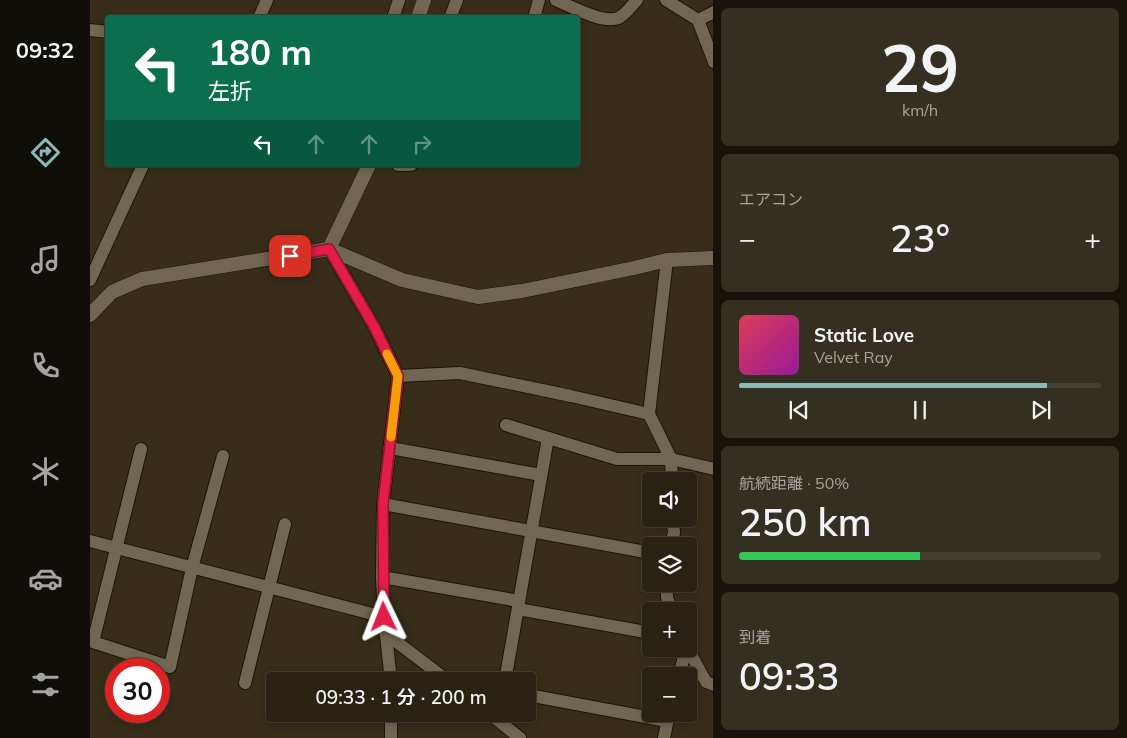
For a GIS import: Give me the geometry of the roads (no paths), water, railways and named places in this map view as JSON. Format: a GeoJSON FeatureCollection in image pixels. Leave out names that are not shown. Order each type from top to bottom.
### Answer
{"type":"FeatureCollection","features":[{"type":"Feature","properties":{"kind":"street"},"geometry":{"type":"LineString","coordinates":[[260,15],[267,0]]}},
{"type":"Feature","properties":{"kind":"street"},"geometry":{"type":"LineString","coordinates":[[394,15],[399,0]]}},
{"type":"Feature","properties":{"kind":"street"},"geometry":{"type":"LineString","coordinates":[[419,15],[424,0]]}},
{"type":"Feature","properties":{"kind":"street"},"geometry":{"type":"LineString","coordinates":[[451,15],[457,0]]}},
{"type":"Feature","properties":{"kind":"street"},"geometry":{"type":"LineString","coordinates":[[535,15],[539,0]]}},
{"type":"Feature","properties":{"kind":"street"},"geometry":{"type":"LineString","coordinates":[[556,0],[611,21],[621,17],[637,0]]}},
{"type":"Feature","properties":{"kind":"street"},"geometry":{"type":"LineString","coordinates":[[666,0],[698,20],[713,62]]}},
{"type":"Feature","properties":{"kind":"street"},"geometry":{"type":"LineString","coordinates":[[698,20],[713,12]]}},
{"type":"Feature","properties":{"kind":"street"},"geometry":{"type":"LineString","coordinates":[[90,30],[105,32]]}},
{"type":"Feature","properties":{"kind":"street"},"geometry":{"type":"LineString","coordinates":[[90,280],[142,167]]}},
{"type":"Feature","properties":{"kind":"street"},"geometry":{"type":"LineString","coordinates":[[329,249],[368,167]]}},
{"type":"Feature","properties":{"kind":"street"},"geometry":{"type":"LineString","coordinates":[[329,249],[375,328],[398,376],[383,504],[382,577],[385,633],[390,672]]}},
{"type":"Feature","properties":{"kind":"street"},"geometry":{"type":"LineString","coordinates":[[90,315],[112,292],[142,279],[329,249],[402,280],[478,297],[522,290],[667,260],[713,258]]}},
{"type":"Feature","properties":{"kind":"street"},"geometry":{"type":"LineString","coordinates":[[667,260],[649,414],[671,460],[672,472]]}},
{"type":"Feature","properties":{"kind":"street"},"geometry":{"type":"LineString","coordinates":[[398,376],[460,373],[649,414]]}},
{"type":"Feature","properties":{"kind":"street"},"geometry":{"type":"LineString","coordinates":[[506,425],[617,459],[671,460],[713,469]]}},
{"type":"Feature","properties":{"kind":"street"},"geometry":{"type":"LineString","coordinates":[[507,672],[548,438]]}},
{"type":"Feature","properties":{"kind":"street"},"geometry":{"type":"LineString","coordinates":[[390,448],[541,475]]}},
{"type":"Feature","properties":{"kind":"street"},"geometry":{"type":"LineString","coordinates":[[141,449],[93,642],[170,667],[192,568],[223,456]]}},
{"type":"Feature","properties":{"kind":"street"},"geometry":{"type":"LineString","coordinates":[[383,504],[642,551]]}},
{"type":"Feature","properties":{"kind":"street"},"geometry":{"type":"LineString","coordinates":[[245,683],[285,524]]}},
{"type":"Feature","properties":{"kind":"street"},"geometry":{"type":"LineString","coordinates":[[90,541],[384,617]]}},
{"type":"Feature","properties":{"kind":"street"},"geometry":{"type":"LineString","coordinates":[[382,577],[642,632]]}},
{"type":"Feature","properties":{"kind":"street"},"geometry":{"type":"LineString","coordinates":[[385,633],[436,672]]}},
{"type":"Feature","properties":{"kind":"street"},"geometry":{"type":"LineString","coordinates":[[692,657],[706,682],[713,685]]}},
{"type":"Feature","properties":{"kind":"street"},"geometry":{"type":"LineString","coordinates":[[536,696],[642,714]]}},
{"type":"Feature","properties":{"kind":"street"},"geometry":{"type":"LineString","coordinates":[[391,738],[392,722]]}},
{"type":"Feature","properties":{"kind":"street"},"geometry":{"type":"LineString","coordinates":[[502,722],[519,738]]}},
{"type":"Feature","properties":{"kind":"street"},"geometry":{"type":"LineString","coordinates":[[664,738],[667,722]]}}]}
